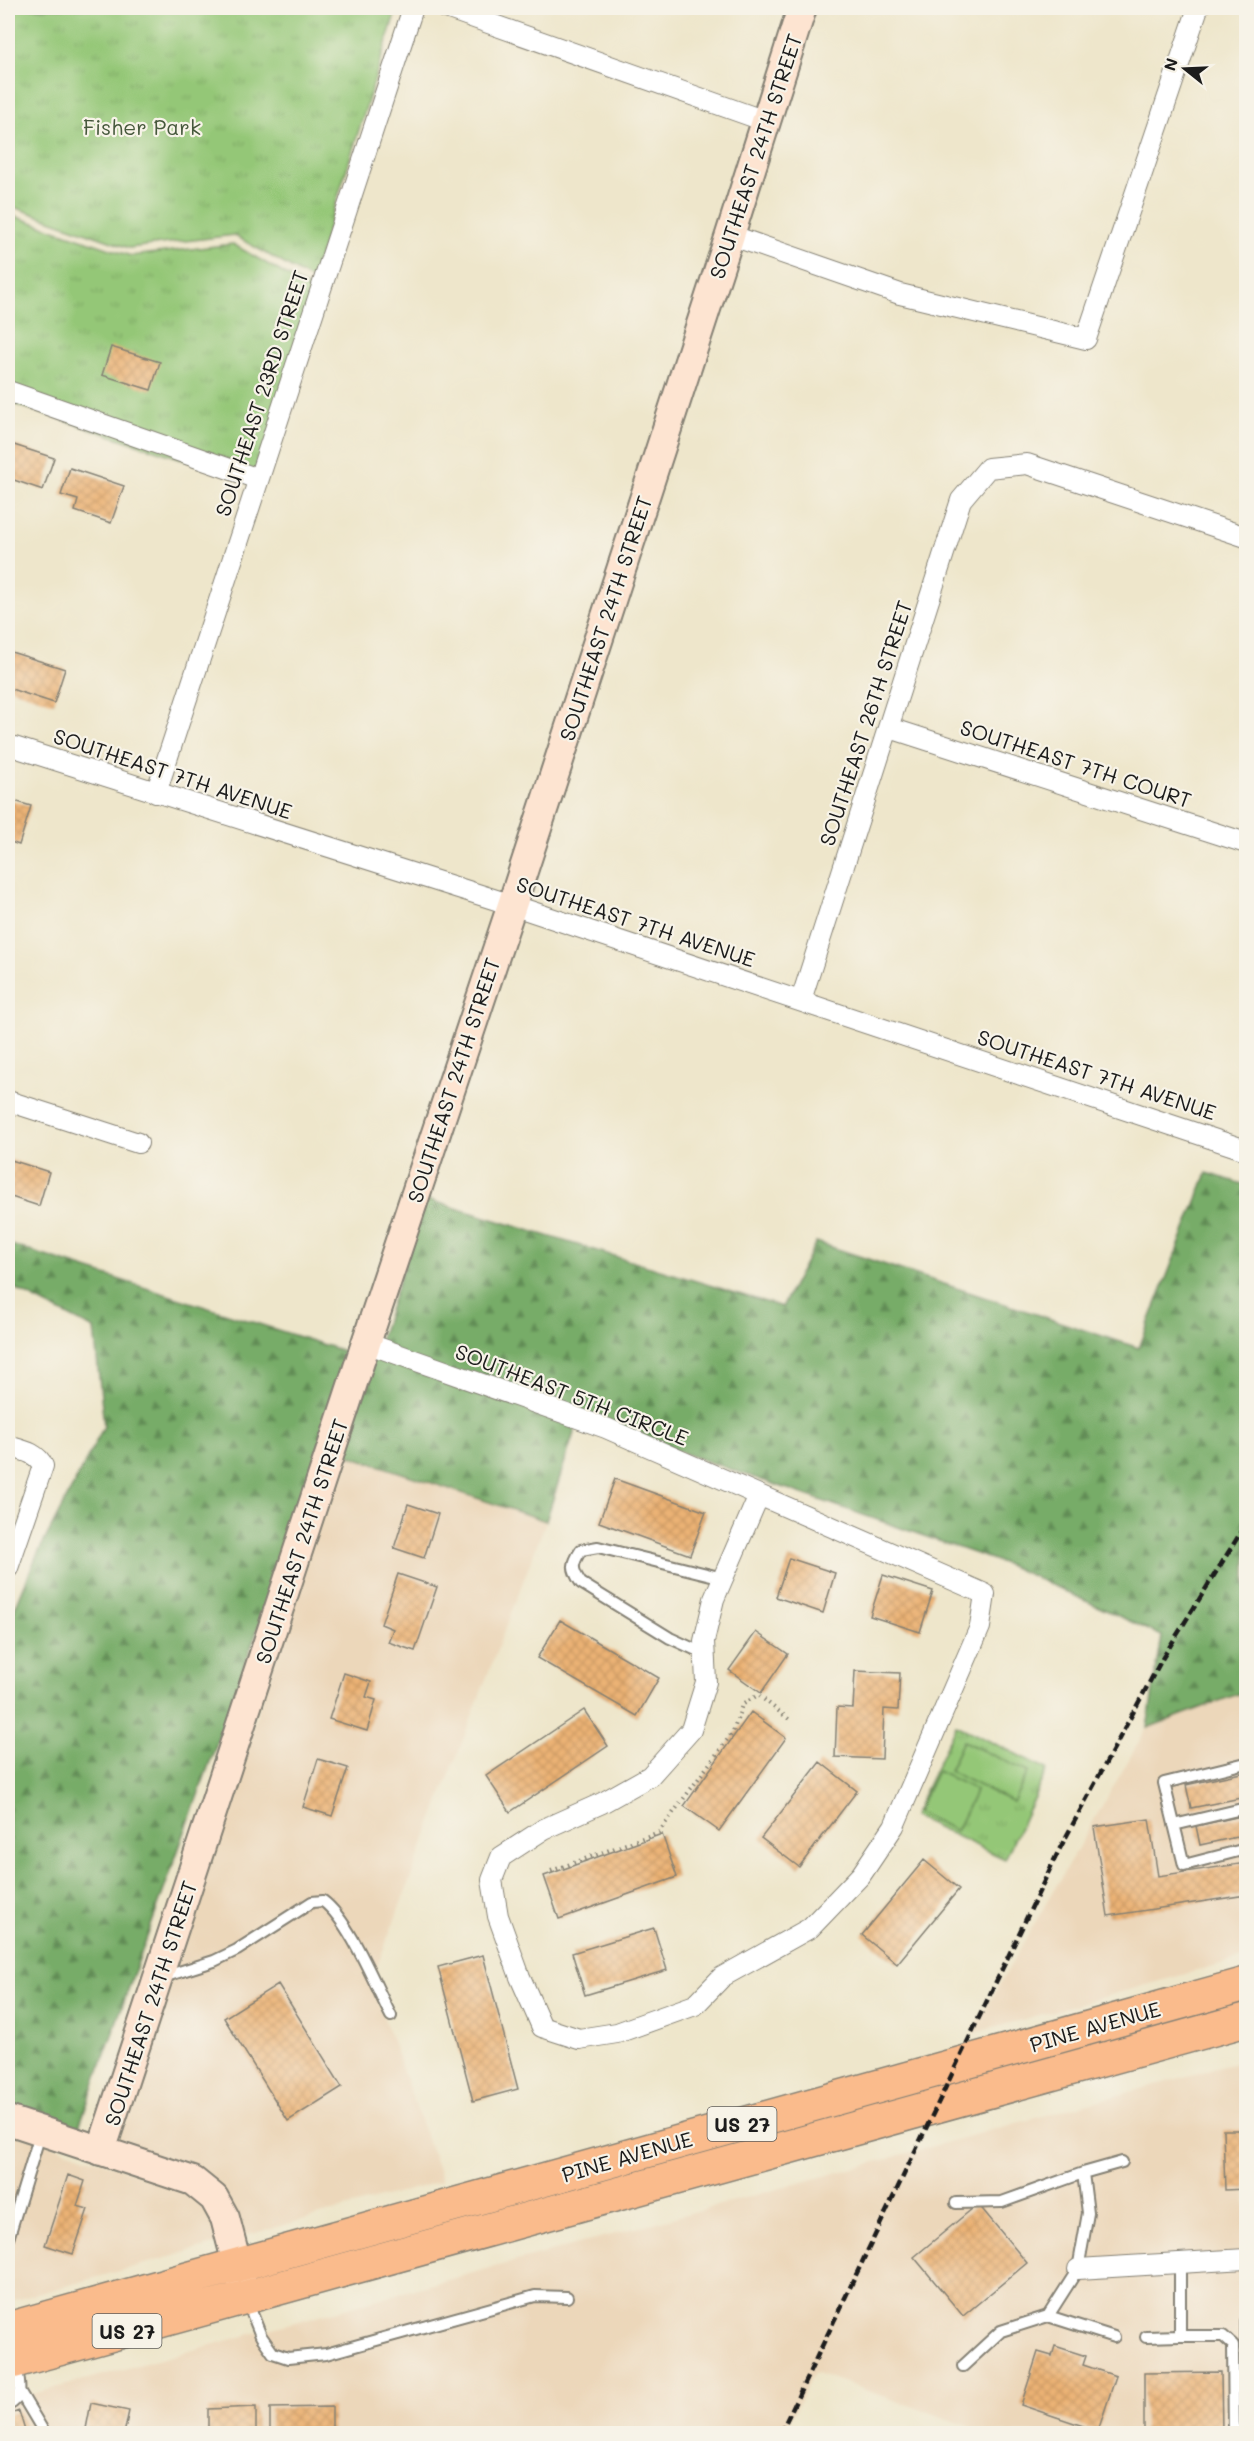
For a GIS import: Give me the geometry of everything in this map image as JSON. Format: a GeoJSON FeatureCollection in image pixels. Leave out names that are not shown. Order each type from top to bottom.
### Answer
{"type":"FeatureCollection","features":[{"type":"Feature","properties":{"kind":"highway","name":"PINE AVENUE"},"geometry":{"type":"LineString","coordinates":[[8,2329],[1246,1984]]}},
{"type":"Feature","properties":{"kind":"highway","name":"PINE AVENUE"},"geometry":{"type":"LineString","coordinates":[[14,2372],[246,2298],[1246,2020]]}},
{"type":"Feature","properties":{"kind":"street","name":"SOUTHEAST 23RD STREET"},"geometry":{"type":"LineString","coordinates":[[156,793],[412,8]]}},
{"type":"Feature","properties":{"kind":"street"},"geometry":{"type":"LineString","coordinates":[[446,8],[765,121]]}},
{"type":"Feature","properties":{"kind":"street","name":"SOUTHEAST 24TH STREET"},"geometry":{"type":"LineString","coordinates":[[101,2151],[512,905],[802,8]]}},
{"type":"Feature","properties":{"kind":"street"},"geometry":{"type":"LineString","coordinates":[[730,235],[900,294],[1086,339],[1198,8]]}},
{"type":"Feature","properties":{"kind":"street"},"geometry":{"type":"LineString","coordinates":[[8,391],[258,479]]}},
{"type":"Feature","properties":{"kind":"street","name":"SOUTHEAST 26TH STREET"},"geometry":{"type":"LineString","coordinates":[[801,1000],[962,500],[988,468],[1027,464],[1246,537]]}},
{"type":"Feature","properties":{"kind":"street","name":"SOUTHEAST 7TH COURT"},"geometry":{"type":"LineString","coordinates":[[890,728],[1246,843]]}},
{"type":"Feature","properties":{"kind":"street","name":"SOUTHEAST 7TH AVENUE"},"geometry":{"type":"LineString","coordinates":[[8,745],[512,905],[1246,1149]]}},
{"type":"Feature","properties":{"kind":"street"},"geometry":{"type":"LineString","coordinates":[[8,1101],[138,1143]]}},
{"type":"Feature","properties":{"kind":"street","name":"SOUTHEAST 5TH CIRCLE"},"geometry":{"type":"LineString","coordinates":[[366,1343],[606,1428],[985,1594],[980,1627],[894,1826],[861,1875],[810,1928],[722,1977],[695,2005],[616,2033],[579,2039],[542,2027],[520,1977],[498,1916],[492,1880],[501,1857],[544,1829],[602,1803],[650,1776],[691,1730],[706,1682],[704,1641],[714,1599],[759,1496]]}},
{"type":"Feature","properties":{"kind":"street"},"geometry":{"type":"LineString","coordinates":[[8,1446],[32,1454],[39,1458],[43,1466],[8,1568]]}},
{"type":"Feature","properties":{"kind":"street"},"geometry":{"type":"LineString","coordinates":[[8,2120],[193,2181],[214,2198],[225,2218],[246,2298]]}},
{"type":"Feature","properties":{"kind":"street"},"geometry":{"type":"LineString","coordinates":[[1078,2270],[1246,2259]]}},
{"type":"Feature","properties":{"kind":"lane"},"geometry":{"type":"LineString","coordinates":[[705,1654],[670,1638],[581,1583],[572,1571],[573,1563],[581,1550],[598,1547],[723,1578]]}},
{"type":"Feature","properties":{"kind":"lane"},"geometry":{"type":"LineString","coordinates":[[1246,1763],[1164,1783],[1184,1865],[1246,1849]]}},
{"type":"Feature","properties":{"kind":"lane"},"geometry":{"type":"LineString","coordinates":[[1174,1825],[1246,1808]]}},
{"type":"Feature","properties":{"kind":"lane"},"geometry":{"type":"LineString","coordinates":[[159,1978],[237,1950],[312,1902],[323,1901],[331,1907],[342,1922],[391,2016]]}},
{"type":"Feature","properties":{"kind":"lane"},"geometry":{"type":"LineString","coordinates":[[8,2239],[41,2131]]}},
{"type":"Feature","properties":{"kind":"lane"},"geometry":{"type":"LineString","coordinates":[[956,2202],[1002,2202],[1083,2173],[1122,2162]]}},
{"type":"Feature","properties":{"kind":"lane"},"geometry":{"type":"LineString","coordinates":[[1048,2316],[1078,2270],[1088,2213],[1083,2173]]}},
{"type":"Feature","properties":{"kind":"lane"},"geometry":{"type":"LineString","coordinates":[[1180,2263],[1180,2336]]}},
{"type":"Feature","properties":{"kind":"lane"},"geometry":{"type":"LineString","coordinates":[[246,2298],[261,2336],[273,2353],[288,2358],[326,2354],[535,2296],[567,2297]]}},
{"type":"Feature","properties":{"kind":"lane"},"geometry":{"type":"LineString","coordinates":[[963,2366],[1001,2331],[1048,2316],[1114,2337]]}},
{"type":"Feature","properties":{"kind":"lane"},"geometry":{"type":"LineString","coordinates":[[1246,2321],[1246,2346]]}},
{"type":"Feature","properties":{"kind":"lane"},"geometry":{"type":"LineString","coordinates":[[1146,2337],[1223,2336],[1233,2345],[1234,2433]]}},
{"type":"Feature","properties":{"kind":"lane"},"geometry":{"type":"LineString","coordinates":[[8,2405],[15,2402],[14,2372]]}},
{"type":"Feature","properties":{"kind":"lane"},"geometry":{"type":"LineString","coordinates":[[14,2372],[45,2433]]}},
{"type":"Feature","properties":{"kind":"path"},"geometry":{"type":"LineString","coordinates":[[551,1871],[659,1832],[733,1732],[742,1705],[758,1695],[790,1720]]}},
{"type":"Feature","properties":{"kind":"shaded area"},"geometry":{"type":"Polygon","coordinates":[[[342,1453],[546,1521],[371,1982],[442,2181],[241,2237],[235,2214],[116,2145],[342,1453]]]}},
{"type":"Feature","properties":{"kind":"shaded area"},"geometry":{"type":"Polygon","coordinates":[[[1246,1691],[1246,1957],[971,2034],[1147,1728],[1246,1691]]]}},
{"type":"Feature","properties":{"kind":"shaded area"},"geometry":{"type":"Polygon","coordinates":[[[1246,2060],[1246,2433],[988,2433],[814,2372],[784,2433],[8,2434],[8,2401],[1246,2060]]]}},
{"type":"Feature","properties":{"kind":"shaded area"},"geometry":{"type":"Polygon","coordinates":[[[8,2131],[187,2190],[204,2204],[220,2243],[8,2302],[8,2131]]]}},
{"type":"Feature","properties":{"kind":"green space","name":"Fisher Park"},"geometry":{"type":"Polygon","coordinates":[[[9,8],[397,8],[312,280],[234,235],[129,248],[8,205],[9,8]]]}},
{"type":"Feature","properties":{"kind":"green space"},"geometry":{"type":"Polygon","coordinates":[[[8,214],[131,256],[233,244],[307,287],[321,283],[256,483],[8,402],[8,214]]]}},
{"type":"Feature","properties":{"kind":"green space"},"geometry":{"type":"Polygon","coordinates":[[[1207,1173],[1246,1185],[1246,1691],[1147,1728],[1162,1636],[1008,1565],[579,1417],[546,1521],[342,1453],[426,1199],[782,1307],[816,1242],[1139,1348],[1207,1173]]]}},
{"type":"Feature","properties":{"kind":"green space"},"geometry":{"type":"Polygon","coordinates":[[[8,1244],[350,1353],[290,1539],[77,2132],[8,2109],[8,1625],[36,1557],[104,1426],[94,1329],[8,1285],[8,1244]]]}},
{"type":"Feature","properties":{"kind":"green space"},"geometry":{"type":"Polygon","coordinates":[[[956,1725],[1047,1769],[1005,1859],[913,1816],[956,1725]]]}},
{"type":"Feature","properties":{"kind":"green space"},"geometry":{"type":"Polygon","coordinates":[[[963,1741],[1028,1772],[1013,1802],[949,1771],[963,1741]]]}},
{"type":"Feature","properties":{"kind":"green space"},"geometry":{"type":"Polygon","coordinates":[[[937,1771],[976,1790],[956,1831],[917,1812],[937,1771]]]}},
{"type":"Feature","properties":{"kind":"building"},"geometry":{"type":"Polygon","coordinates":[[[111,347],[160,362],[151,390],[102,375],[111,347]]]}},
{"type":"Feature","properties":{"kind":"building"},"geometry":{"type":"Polygon","coordinates":[[[8,443],[54,458],[43,490],[8,478],[8,443]]]}},
{"type":"Feature","properties":{"kind":"building"},"geometry":{"type":"Polygon","coordinates":[[[70,468],[124,486],[111,523],[75,511],[78,500],[61,495],[70,468]]]}},
{"type":"Feature","properties":{"kind":"building"},"geometry":{"type":"Polygon","coordinates":[[[8,651],[65,669],[54,703],[8,688],[8,651]]]}},
{"type":"Feature","properties":{"kind":"building"},"geometry":{"type":"Polygon","coordinates":[[[8,799],[31,806],[19,845],[8,841],[8,799]]]}},
{"type":"Feature","properties":{"kind":"building"},"geometry":{"type":"Polygon","coordinates":[[[8,1159],[49,1172],[39,1206],[8,1196],[8,1159]]]}},
{"type":"Feature","properties":{"kind":"building"},"geometry":{"type":"Polygon","coordinates":[[[615,1479],[706,1512],[690,1555],[599,1522],[615,1479]]]}},
{"type":"Feature","properties":{"kind":"building"},"geometry":{"type":"Polygon","coordinates":[[[408,1504],[438,1514],[424,1558],[394,1548],[408,1504]]]}},
{"type":"Feature","properties":{"kind":"building"},"geometry":{"type":"Polygon","coordinates":[[[789,1558],[835,1573],[823,1613],[776,1597],[789,1558]]]}},
{"type":"Feature","properties":{"kind":"building"},"geometry":{"type":"Polygon","coordinates":[[[398,1574],[437,1587],[415,1651],[388,1642],[393,1629],[381,1624],[398,1574]]]}},
{"type":"Feature","properties":{"kind":"building"},"geometry":{"type":"Polygon","coordinates":[[[883,1575],[933,1591],[920,1632],[870,1616],[883,1575]]]}},
{"type":"Feature","properties":{"kind":"building"},"geometry":{"type":"Polygon","coordinates":[[[560,1620],[659,1678],[637,1716],[537,1658],[560,1620]]]}},
{"type":"Feature","properties":{"kind":"building"},"geometry":{"type":"Polygon","coordinates":[[[756,1632],[788,1654],[761,1693],[729,1670],[756,1632]]]}},
{"type":"Feature","properties":{"kind":"building"},"geometry":{"type":"Polygon","coordinates":[[[855,1671],[900,1673],[898,1710],[884,1709],[882,1759],[835,1757],[837,1707],[853,1708],[855,1671]]]}},
{"type":"Feature","properties":{"kind":"building"},"geometry":{"type":"Polygon","coordinates":[[[344,1673],[371,1682],[366,1697],[376,1700],[367,1731],[329,1719],[344,1673]]]}},
{"type":"Feature","properties":{"kind":"building"},"geometry":{"type":"Polygon","coordinates":[[[584,1710],[608,1746],[510,1812],[486,1776],[584,1710]]]}},
{"type":"Feature","properties":{"kind":"building"},"geometry":{"type":"Polygon","coordinates":[[[751,1712],[786,1738],[719,1831],[684,1806],[751,1712]]]}},
{"type":"Feature","properties":{"kind":"building"},"geometry":{"type":"Polygon","coordinates":[[[318,1759],[348,1768],[332,1816],[303,1807],[318,1759]]]}},
{"type":"Feature","properties":{"kind":"building"},"geometry":{"type":"Polygon","coordinates":[[[820,1762],[857,1791],[799,1867],[761,1838],[820,1762]]]}},
{"type":"Feature","properties":{"kind":"building"},"geometry":{"type":"Polygon","coordinates":[[[1246,1772],[1246,1797],[1191,1808],[1186,1785],[1246,1772]]]}},
{"type":"Feature","properties":{"kind":"building"},"geometry":{"type":"Polygon","coordinates":[[[1246,1815],[1246,1835],[1200,1845],[1196,1826],[1246,1815]]]}},
{"type":"Feature","properties":{"kind":"building"},"geometry":{"type":"Polygon","coordinates":[[[1149,1819],[1158,1876],[1246,1863],[1246,1895],[1108,1916],[1094,1827],[1149,1819]]]}},
{"type":"Feature","properties":{"kind":"building"},"geometry":{"type":"Polygon","coordinates":[[[662,1834],[677,1877],[559,1919],[544,1876],[662,1834]]]}},
{"type":"Feature","properties":{"kind":"building"},"geometry":{"type":"Polygon","coordinates":[[[924,1860],[959,1889],[897,1964],[862,1935],[924,1860]]]}},
{"type":"Feature","properties":{"kind":"building"},"geometry":{"type":"Polygon","coordinates":[[[654,1928],[667,1970],[585,1995],[572,1953],[654,1928]]]}},
{"type":"Feature","properties":{"kind":"building"},"geometry":{"type":"Polygon","coordinates":[[[483,1955],[518,2089],[473,2101],[438,1967],[483,1955]]]}},
{"type":"Feature","properties":{"kind":"building"},"geometry":{"type":"Polygon","coordinates":[[[278,1984],[342,2087],[288,2121],[224,2018],[278,1984]]]}},
{"type":"Feature","properties":{"kind":"building"},"geometry":{"type":"Polygon","coordinates":[[[1223,2130],[1246,2130],[1246,2189],[1225,2190],[1223,2130]]]}},
{"type":"Feature","properties":{"kind":"building"},"geometry":{"type":"Polygon","coordinates":[[[68,2175],[85,2181],[77,2206],[88,2209],[73,2254],[45,2245],[68,2175]]]}},
{"type":"Feature","properties":{"kind":"building"},"geometry":{"type":"Polygon","coordinates":[[[978,2204],[1027,2263],[963,2316],[914,2257],[978,2204]]]}},
{"type":"Feature","properties":{"kind":"building"},"geometry":{"type":"Polygon","coordinates":[[[1055,2346],[1086,2356],[1083,2365],[1116,2376],[1098,2431],[1021,2405],[1038,2352],[1052,2356],[1055,2346]]]}},
{"type":"Feature","properties":{"kind":"building"},"geometry":{"type":"Polygon","coordinates":[[[1221,2372],[1222,2434],[1144,2434],[1144,2373],[1221,2372]]]}},
{"type":"Feature","properties":{"kind":"building"},"geometry":{"type":"Polygon","coordinates":[[[91,2403],[129,2411],[124,2434],[85,2434],[91,2403]]]}},
{"type":"Feature","properties":{"kind":"building"},"geometry":{"type":"Polygon","coordinates":[[[256,2407],[256,2434],[208,2434],[208,2409],[256,2407]]]}},
{"type":"Feature","properties":{"kind":"building"},"geometry":{"type":"Polygon","coordinates":[[[332,2407],[332,2434],[270,2434],[270,2408],[332,2407]]]}},
{"type":"Feature","properties":{"kind":"building"},"geometry":{"type":"Polygon","coordinates":[[[19,2411],[26,2434],[8,2434],[8,2415],[19,2411]]]}},
{"type":"Feature","properties":{"kind":"railway"},"geometry":{"type":"LineString","coordinates":[[780,2434],[1059,1850],[1162,1659],[1246,1524]]}}]}
